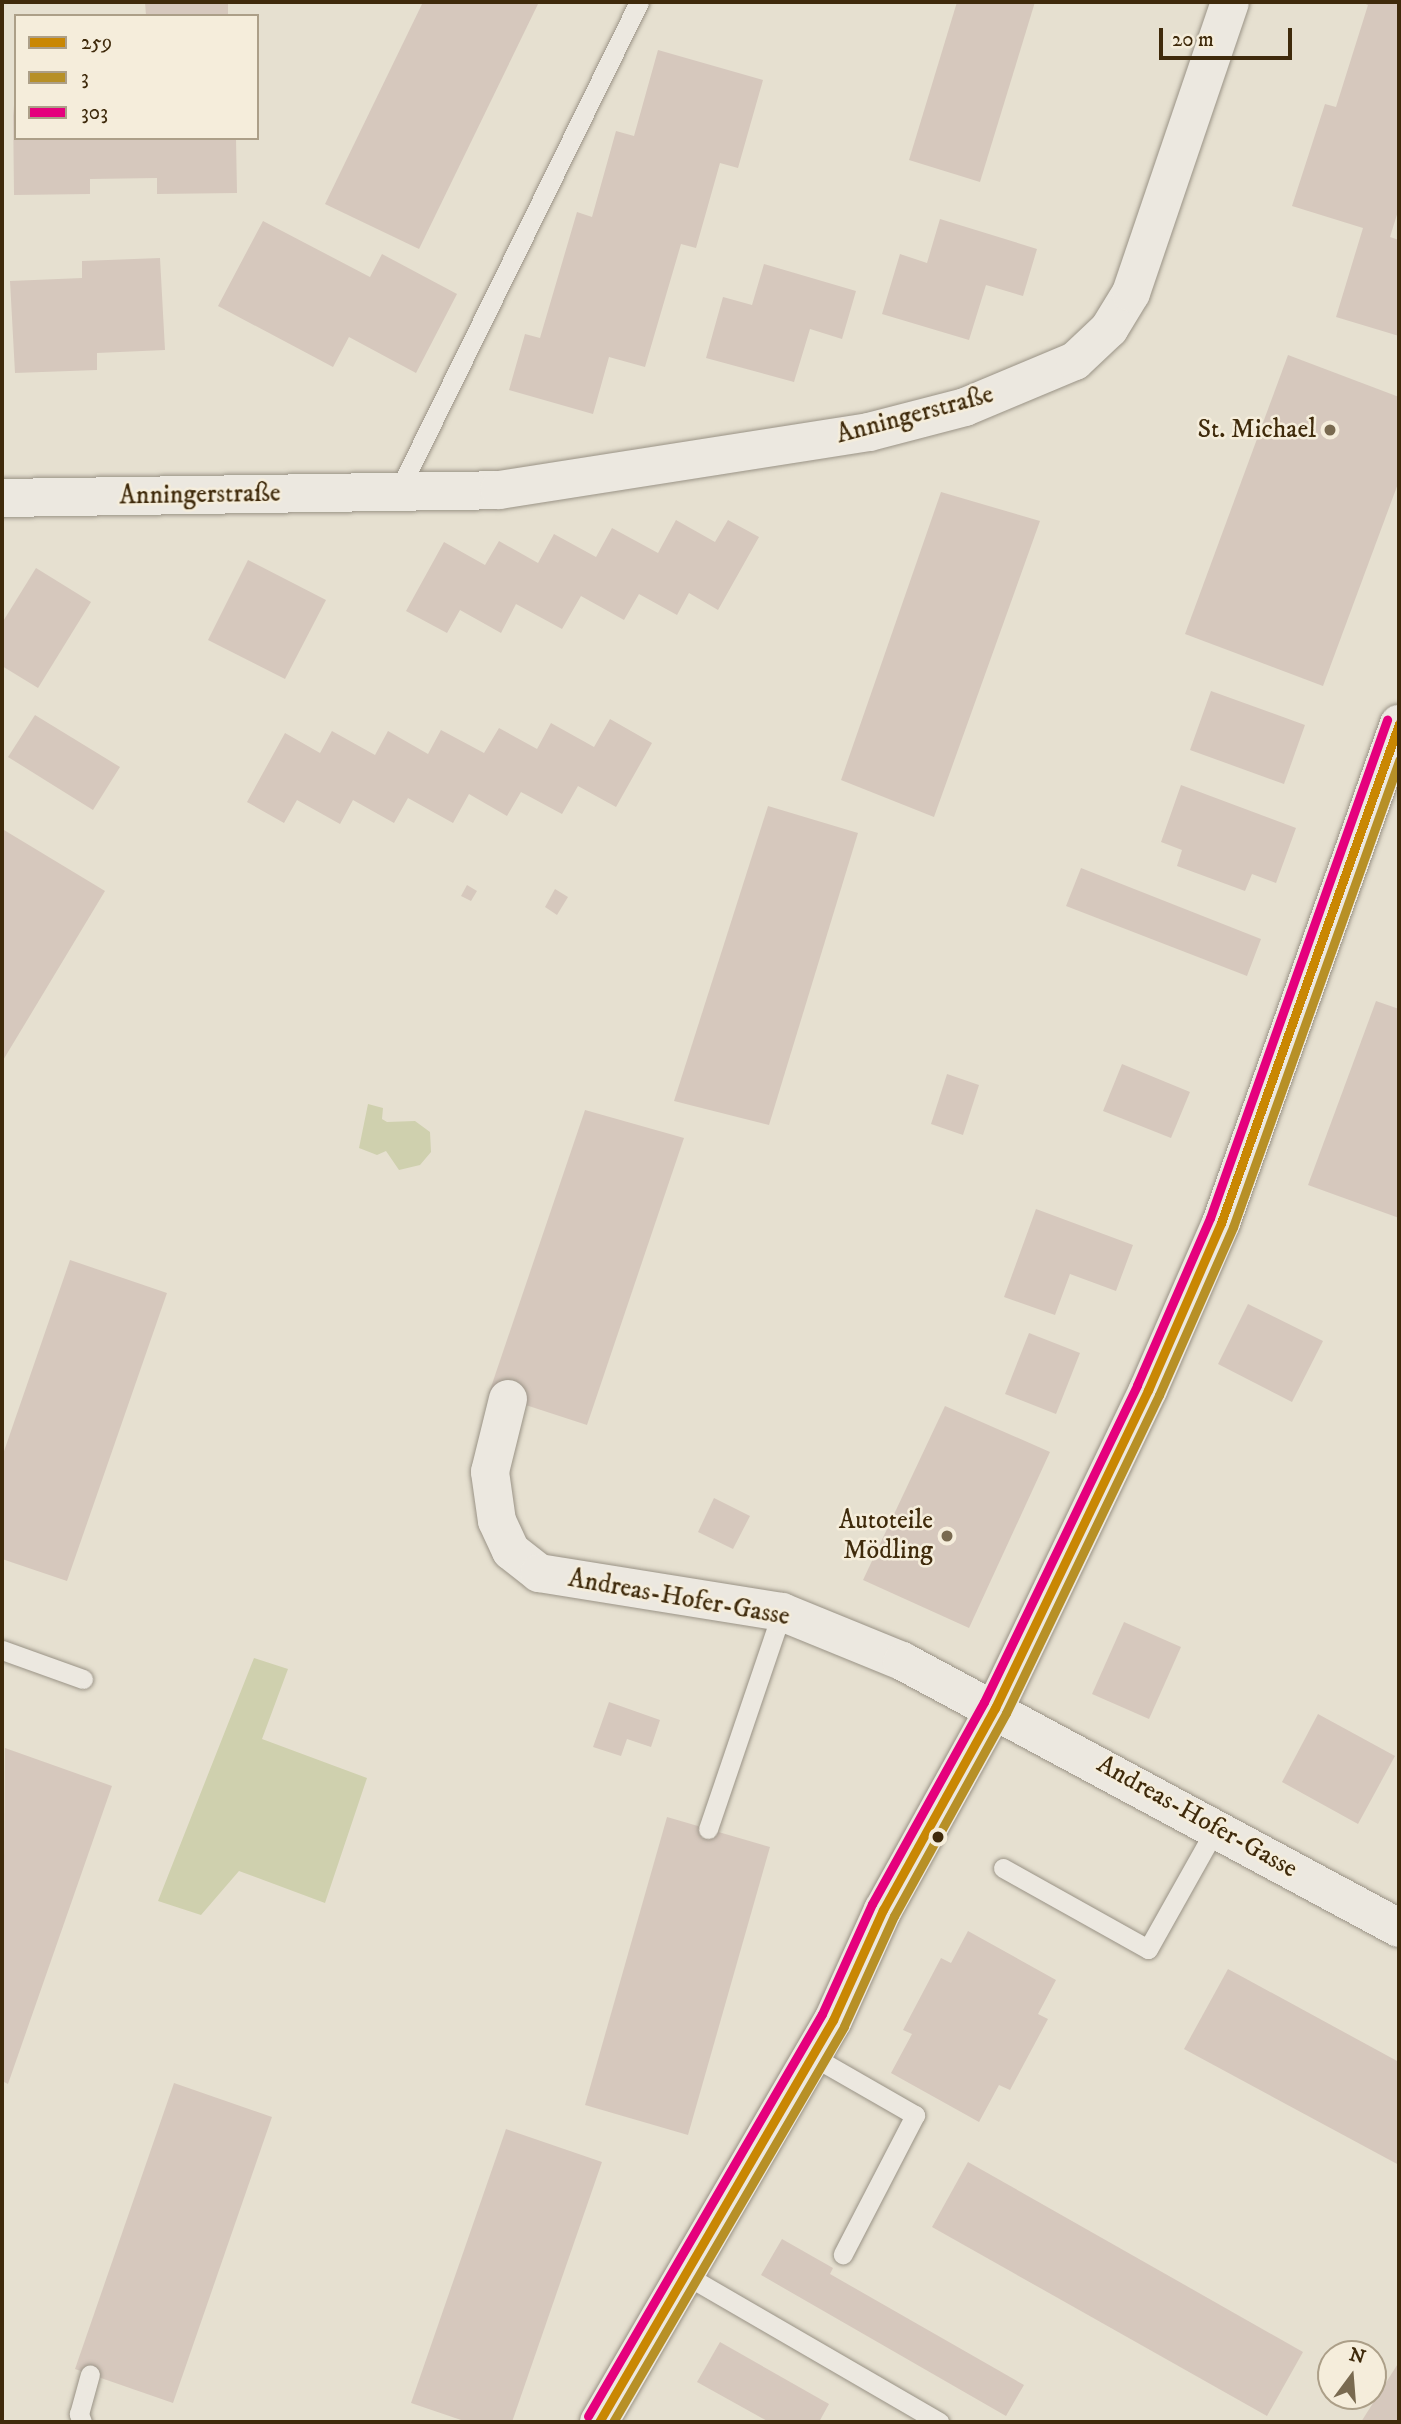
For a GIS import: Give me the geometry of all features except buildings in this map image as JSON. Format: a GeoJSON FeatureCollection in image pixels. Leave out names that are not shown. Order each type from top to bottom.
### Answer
{"type":"FeatureCollection","features":[{"type":"Feature","properties":{"kind":"street","name":"Anningerstraße"},"geometry":{"type":"LineString","coordinates":[[2,498],[499,490],[869,432],[965,407],[1075,361],[1109,329],[1130,293],[1230,2]]}},
{"type":"Feature","properties":{"kind":"street"},"geometry":{"type":"LineString","coordinates":[[599,2422],[812,2056],[883,1910],[995,1708],[1148,1390],[1221,1223],[1399,724]]}},
{"type":"Feature","properties":{"kind":"street","name":"Andreas-Hofer-Gasse"},"geometry":{"type":"LineString","coordinates":[[508,1399],[489,1472],[497,1521],[511,1551],[539,1573],[782,1612],[902,1661],[995,1708],[1399,1928]]}},
{"type":"Feature","properties":{"kind":"lane"},"geometry":{"type":"LineString","coordinates":[[398,492],[639,2]]}},
{"type":"Feature","properties":{"kind":"lane"},"geometry":{"type":"LineString","coordinates":[[708,1829],[782,1612]]}},
{"type":"Feature","properties":{"kind":"lane"},"geometry":{"type":"LineString","coordinates":[[2,1650],[83,1679]]}},
{"type":"Feature","properties":{"kind":"lane"},"geometry":{"type":"LineString","coordinates":[[1003,1868],[1148,1949],[1216,1828]]}},
{"type":"Feature","properties":{"kind":"lane"},"geometry":{"type":"LineString","coordinates":[[812,2056],[915,2115],[843,2254]]}},
{"type":"Feature","properties":{"kind":"lane"},"geometry":{"type":"LineString","coordinates":[[684,2274],[939,2422]]}},
{"type":"Feature","properties":{"kind":"lane"},"geometry":{"type":"LineString","coordinates":[[82,2422],[79,2414],[90,2374]]}},
{"type":"Feature","properties":{"kind":"green space"},"geometry":{"type":"Polygon","coordinates":[[[368,1104],[383,1108],[382,1119],[387,1122],[415,1121],[430,1132],[431,1152],[420,1165],[399,1170],[386,1151],[377,1155],[359,1148],[368,1104]]]}},
{"type":"Feature","properties":{"kind":"green space"},"geometry":{"type":"Polygon","coordinates":[[[254,1658],[288,1669],[262,1739],[367,1778],[325,1903],[239,1871],[201,1915],[158,1901],[254,1658]]]}},
{"type":"Feature","properties":{"kind":"transit line","name":"303"},"geometry":{"type":"LineString","coordinates":[[588,2416],[822,2014],[872,1904],[984,1702],[1137,1385],[1210,1218],[1387,720]]}},
{"type":"Feature","properties":{"kind":"transit line","name":"259"},"geometry":{"type":"LineString","coordinates":[[599,2422],[833,2020],[883,1910],[995,1708],[1148,1390],[1221,1223],[1399,724]]}},
{"type":"Feature","properties":{"kind":"transit line","name":"3"},"geometry":{"type":"LineString","coordinates":[[613,2422],[844,2026],[894,1916],[1006,1713],[1159,1395],[1233,1227],[1399,760]]}},
{"type":"Feature","properties":{"kind":"place","name":"St. Michael"},"geometry":{"type":"Point","coordinates":[1330,430]}},
{"type":"Feature","properties":{"kind":"place","name":"Autoteile Mödling"},"geometry":{"type":"Point","coordinates":[947,1536]}}]}
